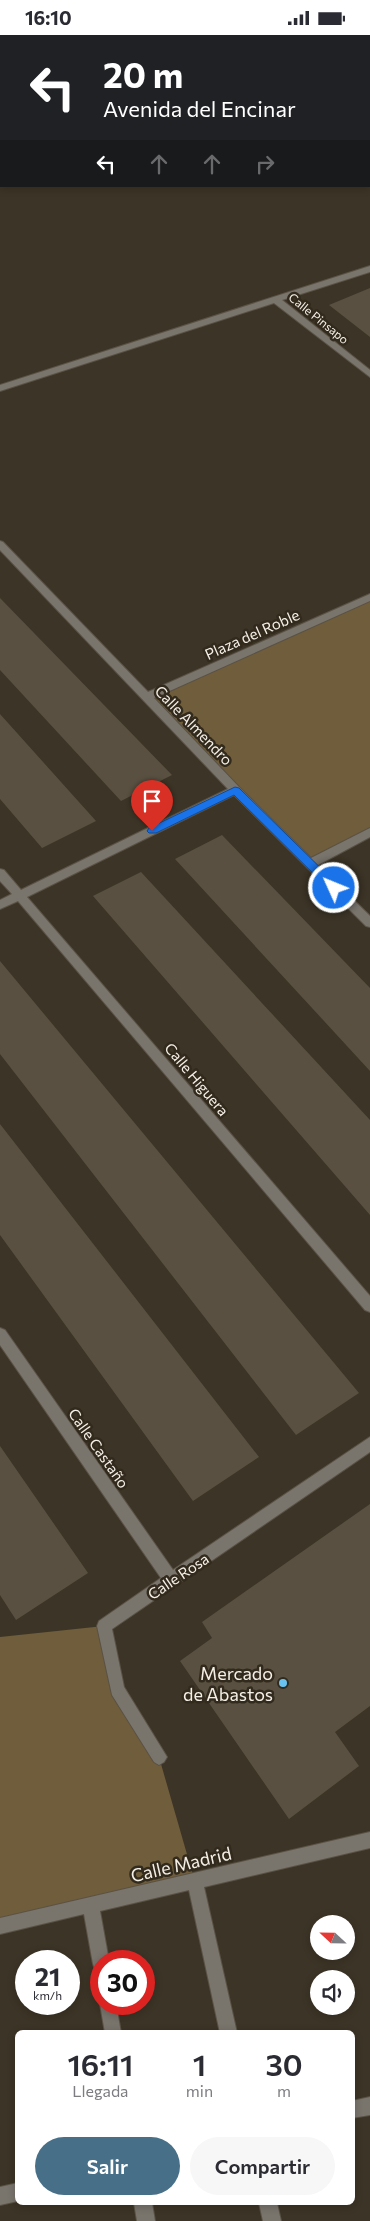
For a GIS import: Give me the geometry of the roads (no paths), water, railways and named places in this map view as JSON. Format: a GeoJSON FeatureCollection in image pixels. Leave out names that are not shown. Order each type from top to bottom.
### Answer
{"type":"FeatureCollection","features":[{"type":"Feature","properties":{"kind":"street"},"geometry":{"type":"LineString","coordinates":[[0,388],[370,269]]}},
{"type":"Feature","properties":{"kind":"street","name":"Calle Pinsapo"},"geometry":{"type":"LineString","coordinates":[[276,300],[370,374]]}},
{"type":"Feature","properties":{"kind":"street","name":"Calle Almendro"},"geometry":{"type":"LineString","coordinates":[[0,544],[235,790],[370,923]]}},
{"type":"Feature","properties":{"kind":"street","name":"Plaza del Roble"},"geometry":{"type":"LineString","coordinates":[[146,697],[370,597]]}},
{"type":"Feature","properties":{"kind":"street"},"geometry":{"type":"LineString","coordinates":[[0,905],[235,790]]}},
{"type":"Feature","properties":{"kind":"street"},"geometry":{"type":"LineString","coordinates":[[310,864],[370,832]]}},
{"type":"Feature","properties":{"kind":"street","name":"Calle Higuera"},"geometry":{"type":"LineString","coordinates":[[0,873],[370,1306]]}},
{"type":"Feature","properties":{"kind":"street","name":"Calle Castaño"},"geometry":{"type":"LineString","coordinates":[[0,1334],[172,1580]]}},
{"type":"Feature","properties":{"kind":"street","name":"Calle Rosa"},"geometry":{"type":"LineString","coordinates":[[159,1757],[116,1690],[104,1627],[370,1445]]}},
{"type":"Feature","properties":{"kind":"street","name":"Calle Madrid"},"geometry":{"type":"LineString","coordinates":[[0,1926],[370,1840]]}},
{"type":"Feature","properties":{"kind":"street"},"geometry":{"type":"LineString","coordinates":[[195,1882],[229,2030]]}},
{"type":"Feature","properties":{"kind":"street"},"geometry":{"type":"LineString","coordinates":[[91,1905],[99,1950]]}},
{"type":"Feature","properties":{"kind":"street"},"geometry":{"type":"LineString","coordinates":[[110,2015],[112,2030]]}},
{"type":"Feature","properties":{"kind":"street"},"geometry":{"type":"LineString","coordinates":[[355,2109],[370,2106]]}},
{"type":"Feature","properties":{"kind":"street"},"geometry":{"type":"LineString","coordinates":[[0,2196],[15,2193]]}},
{"type":"Feature","properties":{"kind":"street"},"geometry":{"type":"LineString","coordinates":[[143,2205],[146,2221]]}},
{"type":"Feature","properties":{"kind":"street"},"geometry":{"type":"LineString","coordinates":[[268,2205],[272,2221]]}},
{"type":"Feature","properties":{"kind":"place","name":"Mercado de Abastos"},"geometry":{"type":"Point","coordinates":[283,1683]}}]}
